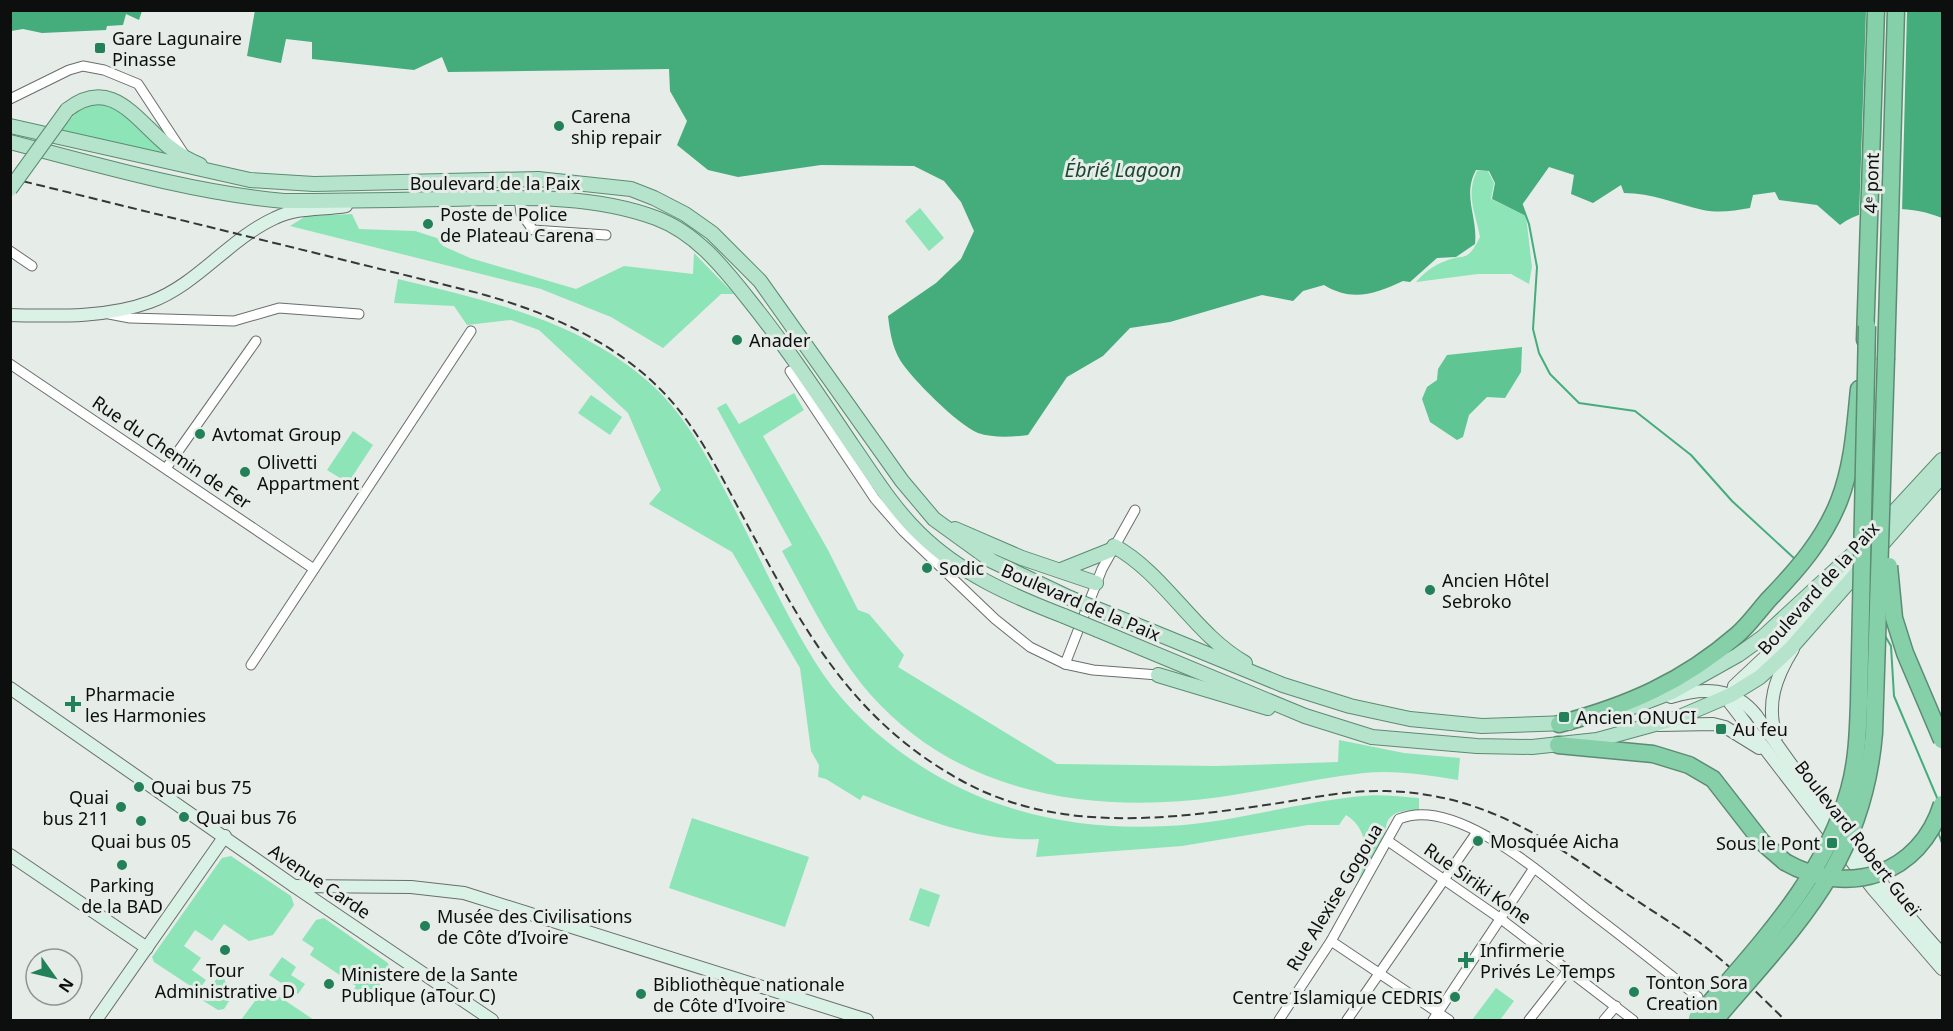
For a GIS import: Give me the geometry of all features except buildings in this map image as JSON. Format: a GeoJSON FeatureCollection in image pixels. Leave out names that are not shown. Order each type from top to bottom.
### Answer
{"type":"FeatureCollection","features":[{"type":"Feature","properties":{"kind":"highway","name":"4ᵉ pont"},"geometry":{"type":"LineString","coordinates":[[1867,326],[1876,10]]}},
{"type":"Feature","properties":{"kind":"highway","name":"4ᵉ pont"},"geometry":{"type":"LineString","coordinates":[[1886,358],[1896,10]]}},
{"type":"Feature","properties":{"kind":"highway"},"geometry":{"type":"LineString","coordinates":[[1559,724],[1607,711],[1649,694],[1699,665],[1739,634],[1807,556],[1820,538],[1839,501],[1851,461],[1867,326]]}},
{"type":"Feature","properties":{"kind":"highway"},"geometry":{"type":"LineString","coordinates":[[1696,1019],[1803,889],[1824,854],[1849,789],[1855,763],[1859,703],[1867,326]]}},
{"type":"Feature","properties":{"kind":"highway"},"geometry":{"type":"LineString","coordinates":[[1886,358],[1889,576],[1894,618],[1905,653],[1942,740]]}},
{"type":"Feature","properties":{"kind":"highway"},"geometry":{"type":"LineString","coordinates":[[1715,1020],[1805,916],[1820,895],[1851,834],[1865,795],[1871,769],[1874,733],[1886,358]]}},
{"type":"Feature","properties":{"kind":"highway"},"geometry":{"type":"LineString","coordinates":[[1558,745],[1653,754],[1689,765],[1713,778],[1762,842],[1785,862],[1821,877],[1844,880],[1878,874],[1900,863],[1914,852],[1937,820],[1942,804]]}},
{"type":"Feature","properties":{"kind":"main road"},"geometry":{"type":"LineString","coordinates":[[10,189],[67,110],[83,100],[94,97],[111,99],[126,107],[168,146],[220,176]]}},
{"type":"Feature","properties":{"kind":"main road","name":"Boulevard de la Paix"},"geometry":{"type":"LineString","coordinates":[[10,126],[220,176],[314,184],[538,179],[631,189],[685,214],[711,232],[760,281],[902,481],[934,519],[992,561],[1070,598],[1329,701],[1410,718],[1482,726],[1587,722],[1691,690],[1712,690],[1731,695]]}},
{"type":"Feature","properties":{"kind":"main road","name":"Boulevard de la Paix"},"geometry":{"type":"LineString","coordinates":[[10,142],[190,187],[248,197],[284,201],[519,198],[593,201],[659,219],[686,235],[715,259],[764,317],[887,495],[918,532],[970,572],[997,588],[1305,716],[1372,737],[1477,747],[1558,745],[1607,738],[1659,725],[1731,695],[1760,677],[1801,637],[1942,476]]}},
{"type":"Feature","properties":{"kind":"main road"},"geometry":{"type":"LineString","coordinates":[[10,315],[107,313],[151,302],[166,295],[273,219],[293,212],[343,207],[364,201]]}},
{"type":"Feature","properties":{"kind":"main road"},"geometry":{"type":"LineString","coordinates":[[750,300],[754,316],[790,371]]}},
{"type":"Feature","properties":{"kind":"main road","name":"Boulevard de la Paix"},"geometry":{"type":"LineString","coordinates":[[1640,706],[1696,679],[1763,637],[1870,538],[1942,460]]}},
{"type":"Feature","properties":{"kind":"main road"},"geometry":{"type":"LineString","coordinates":[[934,519],[1005,551],[1096,583]]}},
{"type":"Feature","properties":{"kind":"main road","name":"Boulevard de la Paix"},"geometry":{"type":"LineString","coordinates":[[1731,695],[1734,686],[1781,642],[1839,580],[1870,538]]}},
{"type":"Feature","properties":{"kind":"main road"},"geometry":{"type":"LineString","coordinates":[[1060,570],[1112,548],[1133,558],[1225,648],[1284,685]]}},
{"type":"Feature","properties":{"kind":"main road","name":"Boulevard Robert Gueï"},"geometry":{"type":"LineString","coordinates":[[1774,751],[1771,702],[1780,673],[1801,637]]}},
{"type":"Feature","properties":{"kind":"main road"},"geometry":{"type":"LineString","coordinates":[[1158,675],[1305,716]]}},
{"type":"Feature","properties":{"kind":"main road","name":"Avenue Carde"},"geometry":{"type":"LineString","coordinates":[[10,688],[294,886],[492,1020]]}},
{"type":"Feature","properties":{"kind":"main road","name":"Boulevard Robert Gueï"},"geometry":{"type":"LineString","coordinates":[[1731,695],[1750,707],[1774,751],[1873,890],[1942,969]]}},
{"type":"Feature","properties":{"kind":"main road","name":"Boulevard Robert Gueï"},"geometry":{"type":"LineString","coordinates":[[1659,725],[1713,724],[1725,727],[1774,751],[1901,909],[1942,954]]}},
{"type":"Feature","properties":{"kind":"main road"},"geometry":{"type":"LineString","coordinates":[[96,1020],[225,836]]}},
{"type":"Feature","properties":{"kind":"main road"},"geometry":{"type":"LineString","coordinates":[[10,855],[147,948]]}},
{"type":"Feature","properties":{"kind":"main road"},"geometry":{"type":"LineString","coordinates":[[294,886],[411,887],[464,893],[867,1020]]}},
{"type":"Feature","properties":{"kind":"street"},"geometry":{"type":"LineString","coordinates":[[10,99],[69,69],[83,66],[104,70],[138,84],[187,159]]}},
{"type":"Feature","properties":{"kind":"street"},"geometry":{"type":"LineString","coordinates":[[519,198],[521,213],[533,230],[606,236]]}},
{"type":"Feature","properties":{"kind":"street"},"geometry":{"type":"LineString","coordinates":[[10,251],[32,266]]}},
{"type":"Feature","properties":{"kind":"street"},"geometry":{"type":"LineString","coordinates":[[107,313],[130,318],[234,321],[279,308],[359,314]]}},
{"type":"Feature","properties":{"kind":"street"},"geometry":{"type":"LineString","coordinates":[[251,665],[471,331]]}},
{"type":"Feature","properties":{"kind":"street"},"geometry":{"type":"LineString","coordinates":[[167,467],[256,341]]}},
{"type":"Feature","properties":{"kind":"street","name":"Rue du Chemin de Fer"},"geometry":{"type":"LineString","coordinates":[[10,364],[167,467],[314,569]]}},
{"type":"Feature","properties":{"kind":"street"},"geometry":{"type":"LineString","coordinates":[[790,371],[875,499],[903,531],[995,618],[1030,647],[1065,664],[1093,670],[1158,675]]}},
{"type":"Feature","properties":{"kind":"street"},"geometry":{"type":"LineString","coordinates":[[1065,664],[1096,583],[1112,548],[1135,510]]}},
{"type":"Feature","properties":{"kind":"street","name":"Rue Alexise Gogoua"},"geometry":{"type":"LineString","coordinates":[[1279,1020],[1331,941],[1399,819],[1410,814],[1444,819],[1477,832],[1505,847],[1698,997]]}},
{"type":"Feature","properties":{"kind":"street"},"geometry":{"type":"LineString","coordinates":[[1347,1020],[1477,832]]}},
{"type":"Feature","properties":{"kind":"street","name":"Rue Siriki Kone"},"geometry":{"type":"LineString","coordinates":[[1388,841],[1501,919],[1633,1020]]}},
{"type":"Feature","properties":{"kind":"street"},"geometry":{"type":"LineString","coordinates":[[1435,1016],[1534,868]]}},
{"type":"Feature","properties":{"kind":"street"},"geometry":{"type":"LineString","coordinates":[[1331,941],[1380,972],[1435,1016],[1449,1020]]}},
{"type":"Feature","properties":{"kind":"street"},"geometry":{"type":"LineString","coordinates":[[1543,1020],[1532,1017],[1569,969]]}},
{"type":"Feature","properties":{"kind":"street"},"geometry":{"type":"LineString","coordinates":[[1604,1020],[1616,1006]]}},
{"type":"Feature","properties":{"kind":"shaded area"},"geometry":{"type":"Polygon","coordinates":[[[95,103],[115,106],[177,160],[59,132],[77,112],[95,103]]]}},
{"type":"Feature","properties":{"kind":"shaded area"},"geometry":{"type":"Polygon","coordinates":[[[1477,171],[1488,171],[1494,183],[1491,199],[1526,216],[1532,267],[1529,284],[1511,274],[1478,274],[1416,282],[1435,266],[1450,259],[1468,255],[1480,237],[1472,196],[1477,171]]]}},
{"type":"Feature","properties":{"kind":"shaded area"},"geometry":{"type":"Polygon","coordinates":[[[920,208],[944,238],[929,251],[905,221],[920,208]]]}},
{"type":"Feature","properties":{"kind":"shaded area"},"geometry":{"type":"Polygon","coordinates":[[[352,214],[359,229],[415,231],[437,238],[443,246],[470,258],[576,289],[624,266],[693,274],[694,253],[734,294],[721,294],[663,348],[611,317],[541,289],[290,226],[306,216],[352,214]]]}},
{"type":"Feature","properties":{"kind":"shaded area"},"geometry":{"type":"Polygon","coordinates":[[[398,279],[499,305],[564,329],[595,344],[652,385],[677,412],[707,458],[787,612],[823,674],[860,718],[882,738],[906,756],[958,787],[984,799],[1030,813],[1069,822],[1108,826],[1148,827],[1192,824],[1369,795],[1419,798],[1419,810],[1401,812],[1390,818],[1386,830],[1388,849],[1308,975],[1305,971],[1342,916],[1354,893],[1362,870],[1365,848],[1360,830],[1346,815],[1339,825],[1308,825],[1182,846],[1036,857],[1039,839],[994,837],[971,832],[927,820],[863,795],[860,800],[826,779],[818,777],[819,765],[811,751],[800,668],[732,552],[649,504],[661,490],[628,413],[539,330],[511,320],[467,325],[454,306],[394,303],[398,279]]]}},
{"type":"Feature","properties":{"kind":"shaded area"},"geometry":{"type":"Polygon","coordinates":[[[1522,347],[1521,372],[1505,398],[1487,397],[1469,415],[1463,437],[1457,440],[1430,422],[1422,399],[1427,387],[1437,380],[1438,369],[1447,355],[1522,347]]]}},
{"type":"Feature","properties":{"kind":"shaded area"},"geometry":{"type":"Polygon","coordinates":[[[794,393],[804,410],[763,436],[828,550],[858,610],[869,614],[904,655],[898,667],[1057,764],[1216,766],[1338,762],[1339,740],[1404,753],[1460,758],[1458,780],[1376,772],[1220,797],[1172,802],[1124,802],[1077,799],[1031,790],[987,776],[945,756],[906,728],[870,694],[845,661],[782,551],[792,545],[717,408],[726,403],[739,424],[794,393]]]}},
{"type":"Feature","properties":{"kind":"shaded area"},"geometry":{"type":"Polygon","coordinates":[[[591,395],[622,417],[610,435],[578,413],[591,395]]]}},
{"type":"Feature","properties":{"kind":"shaded area"},"geometry":{"type":"Polygon","coordinates":[[[353,431],[373,445],[348,483],[327,470],[353,431]]]}},
{"type":"Feature","properties":{"kind":"shaded area"},"geometry":{"type":"Polygon","coordinates":[[[692,818],[809,857],[785,927],[669,888],[692,818]]]}},
{"type":"Feature","properties":{"kind":"shaded area"},"geometry":{"type":"Polygon","coordinates":[[[231,856],[291,896],[294,905],[273,935],[249,941],[224,924],[212,941],[195,930],[184,946],[201,958],[192,970],[206,980],[198,991],[154,962],[152,957],[222,858],[231,856]]]}},
{"type":"Feature","properties":{"kind":"shaded area"},"geometry":{"type":"Polygon","coordinates":[[[920,888],[940,895],[929,927],[909,920],[920,888]]]}},
{"type":"Feature","properties":{"kind":"shaded area"},"geometry":{"type":"Polygon","coordinates":[[[324,918],[388,963],[390,970],[377,989],[358,992],[354,989],[356,986],[310,955],[314,948],[302,940],[316,920],[324,918]]]}},
{"type":"Feature","properties":{"kind":"shaded area"},"geometry":{"type":"Polygon","coordinates":[[[282,957],[296,967],[291,975],[305,984],[298,994],[269,975],[282,957]]]}},
{"type":"Feature","properties":{"kind":"shaded area"},"geometry":{"type":"Polygon","coordinates":[[[219,975],[224,978],[231,998],[224,1009],[218,1010],[202,1000],[219,975]]]}},
{"type":"Feature","properties":{"kind":"shaded area"},"geometry":{"type":"Polygon","coordinates":[[[265,987],[314,1020],[241,1020],[265,987]]]}},
{"type":"Feature","properties":{"kind":"shaded area"},"geometry":{"type":"Polygon","coordinates":[[[1496,988],[1514,1001],[1500,1020],[1472,1020],[1496,988]]]}},
{"type":"Feature","properties":{"kind":"water","name":"Ébrié Lagoon"},"geometry":{"type":"Polygon","coordinates":[[[255,10],[1942,11],[1942,218],[1917,211],[1890,209],[1863,213],[1840,225],[1817,205],[1779,200],[1775,192],[1753,195],[1750,208],[1715,211],[1634,193],[1624,193],[1621,185],[1593,203],[1571,194],[1574,175],[1549,167],[1522,205],[1526,216],[1492,199],[1495,183],[1489,171],[1476,170],[1470,189],[1475,244],[1456,257],[1437,258],[1410,282],[1403,281],[1383,290],[1354,295],[1324,285],[1303,291],[1293,301],[1262,295],[1170,322],[1130,328],[1103,356],[1067,377],[1028,435],[990,436],[978,433],[959,421],[924,389],[900,360],[891,333],[888,316],[936,283],[961,259],[974,231],[961,202],[944,181],[914,166],[821,165],[738,177],[708,170],[677,145],[687,121],[670,91],[669,69],[448,72],[442,57],[414,70],[312,59],[312,42],[286,39],[281,63],[247,56],[255,10]]]}},
{"type":"Feature","properties":{"kind":"water"},"geometry":{"type":"Polygon","coordinates":[[[10,11],[142,11],[139,20],[126,14],[123,25],[107,26],[106,30],[42,33],[23,29],[11,31],[10,11]]]}},
{"type":"Feature","properties":{"kind":"pier"},"geometry":{"type":"Polygon","coordinates":[[[1866,11],[1907,11],[1902,212],[1878,218],[1865,216],[1859,218],[1866,11]]]}},
{"type":"Feature","properties":{"kind":"waterway"},"geometry":{"type":"LineString","coordinates":[[1522,205],[1529,224],[1537,267],[1533,329],[1539,353],[1550,374],[1579,403],[1635,411],[1691,455],[1732,501],[1796,560]]}},
{"type":"Feature","properties":{"kind":"waterway"},"geometry":{"type":"LineString","coordinates":[[1884,634],[1891,646],[1894,696],[1938,800]]}},
{"type":"Feature","properties":{"kind":"waterway"},"geometry":{"type":"LineString","coordinates":[[1938,832],[1942,843]]}},
{"type":"Feature","properties":{"kind":"railway"},"geometry":{"type":"LineString","coordinates":[[10,178],[478,293],[550,317],[616,353],[656,385],[682,413],[713,462],[785,593],[832,666],[858,698],[889,729],[924,757],[964,782],[1001,798],[1038,809],[1077,816],[1116,818],[1195,814],[1372,791],[1422,794],[1455,801],[1515,823],[1543,838],[1638,901],[1704,946],[1785,1020]]}},
{"type":"Feature","properties":{"kind":"place","name":"Gare Lagunaire Pinasse"},"geometry":{"type":"Point","coordinates":[100,48]}},
{"type":"Feature","properties":{"kind":"place","name":"Carena ship repair"},"geometry":{"type":"Point","coordinates":[559,126]}},
{"type":"Feature","properties":{"kind":"place","name":"Poste de Police de Plateau Carena"},"geometry":{"type":"Point","coordinates":[428,224]}},
{"type":"Feature","properties":{"kind":"place","name":"Anader"},"geometry":{"type":"Point","coordinates":[737,340]}},
{"type":"Feature","properties":{"kind":"place","name":"Avtomat Group"},"geometry":{"type":"Point","coordinates":[200,434]}},
{"type":"Feature","properties":{"kind":"place","name":"Olivetti Appartment"},"geometry":{"type":"Point","coordinates":[245,472]}},
{"type":"Feature","properties":{"kind":"place","name":"Sodic"},"geometry":{"type":"Point","coordinates":[927,568]}},
{"type":"Feature","properties":{"kind":"place","name":"Ancien Hôtel Sebroko"},"geometry":{"type":"Point","coordinates":[1430,590]}},
{"type":"Feature","properties":{"kind":"place","name":"Pharmacie les Harmonies"},"geometry":{"type":"Point","coordinates":[73,704]}},
{"type":"Feature","properties":{"kind":"place","name":"Ancien ONUCI"},"geometry":{"type":"Point","coordinates":[1564,717]}},
{"type":"Feature","properties":{"kind":"place","name":"Au feu"},"geometry":{"type":"Point","coordinates":[1721,729]}},
{"type":"Feature","properties":{"kind":"place","name":"Quai bus 75"},"geometry":{"type":"Point","coordinates":[139,787]}},
{"type":"Feature","properties":{"kind":"place","name":"Quai bus 211"},"geometry":{"type":"Point","coordinates":[121,807]}},
{"type":"Feature","properties":{"kind":"place","name":"Quai bus 76"},"geometry":{"type":"Point","coordinates":[184,817]}},
{"type":"Feature","properties":{"kind":"place","name":"Quai bus 05"},"geometry":{"type":"Point","coordinates":[141,821]}},
{"type":"Feature","properties":{"kind":"place","name":"Mosquée Aicha"},"geometry":{"type":"Point","coordinates":[1478,841]}},
{"type":"Feature","properties":{"kind":"place","name":"Sous le Pont"},"geometry":{"type":"Point","coordinates":[1832,843]}},
{"type":"Feature","properties":{"kind":"place","name":"Parking de la BAD"},"geometry":{"type":"Point","coordinates":[122,865]}},
{"type":"Feature","properties":{"kind":"place","name":"Musée des Civilisations de Côte d’Ivoire"},"geometry":{"type":"Point","coordinates":[425,926]}},
{"type":"Feature","properties":{"kind":"place","name":"Tour Administrative D"},"geometry":{"type":"Point","coordinates":[225,950]}},
{"type":"Feature","properties":{"kind":"place","name":"Infirmerie Privés Le Temps"},"geometry":{"type":"Point","coordinates":[1466,960]}},
{"type":"Feature","properties":{"kind":"place","name":"Ministere de la Sante Publique (aTour C)"},"geometry":{"type":"Point","coordinates":[329,984]}},
{"type":"Feature","properties":{"kind":"place","name":"Tonton Sora Creation"},"geometry":{"type":"Point","coordinates":[1634,992]}},
{"type":"Feature","properties":{"kind":"place","name":"Bibliothèque nationale de Côte d'Ivoire"},"geometry":{"type":"Point","coordinates":[641,994]}},
{"type":"Feature","properties":{"kind":"place","name":"Centre Islamique CEDRIS"},"geometry":{"type":"Point","coordinates":[1455,997]}}]}
